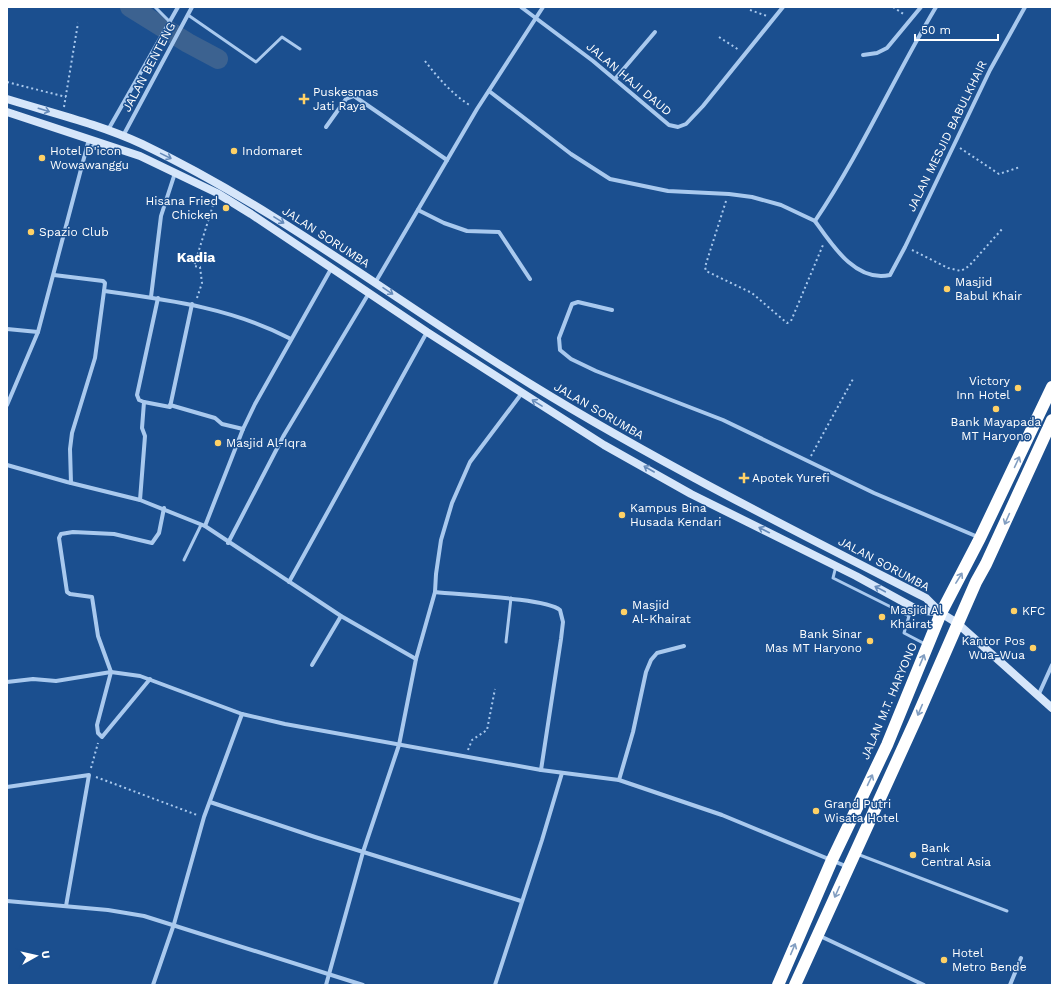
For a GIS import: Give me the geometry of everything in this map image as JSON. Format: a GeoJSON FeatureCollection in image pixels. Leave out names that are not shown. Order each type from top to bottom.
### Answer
{"type":"FeatureCollection","features":[{"type":"Feature","properties":{"kind":"highway","name":"JALAN M.T. HARYONO"},"geometry":{"type":"LineString","coordinates":[[778,985],[832,860],[887,745],[941,613],[980,538],[1052,387]]}},
{"type":"Feature","properties":{"kind":"highway"},"geometry":{"type":"LineString","coordinates":[[794,985],[917,718],[957,623],[1052,420]]}},
{"type":"Feature","properties":{"kind":"street","name":"JALAN BENTENG"},"geometry":{"type":"LineString","coordinates":[[108,130],[178,7]]}},
{"type":"Feature","properties":{"kind":"street","name":"JALAN BENTENG"},"geometry":{"type":"LineString","coordinates":[[123,136],[192,7]]}},
{"type":"Feature","properties":{"kind":"street","name":"JALAN HAJI DAUD"},"geometry":{"type":"LineString","coordinates":[[521,7],[615,79],[669,125],[682,126],[703,106],[783,7]]}},
{"type":"Feature","properties":{"kind":"street"},"geometry":{"type":"LineString","coordinates":[[375,283],[477,110],[543,7]]}},
{"type":"Feature","properties":{"kind":"street"},"geometry":{"type":"LineString","coordinates":[[864,55],[877,53],[887,48],[921,7]]}},
{"type":"Feature","properties":{"kind":"street"},"geometry":{"type":"LineString","coordinates":[[816,221],[834,194],[908,55],[936,7]]}},
{"type":"Feature","properties":{"kind":"street","name":"JALAN MESJID BABULKHAIR"},"geometry":{"type":"LineString","coordinates":[[827,238],[838,252],[857,268],[868,274],[878,276],[890,275],[905,247],[990,70],[1025,7]]}},
{"type":"Feature","properties":{"kind":"street"},"geometry":{"type":"LineString","coordinates":[[615,79],[655,32]]}},
{"type":"Feature","properties":{"kind":"street"},"geometry":{"type":"LineString","coordinates":[[489,92],[571,154],[610,179],[668,191],[729,194],[781,205],[816,221],[827,238]]}},
{"type":"Feature","properties":{"kind":"street"},"geometry":{"type":"LineString","coordinates":[[326,127],[346,99],[354,96],[447,160]]}},
{"type":"Feature","properties":{"kind":"street","name":"JALAN SORUMBA"},"geometry":{"type":"LineString","coordinates":[[7,99],[108,130],[180,163],[229,190],[375,283],[474,349],[600,426],[688,476],[926,598],[941,613]]}},
{"type":"Feature","properties":{"kind":"street","name":"JALAN SORUMBA"},"geometry":{"type":"LineString","coordinates":[[7,112],[90,138],[140,156],[217,193],[251,214],[331,269],[468,359],[604,445],[691,494],[836,566],[918,610],[941,613]]}},
{"type":"Feature","properties":{"kind":"street"},"geometry":{"type":"LineString","coordinates":[[7,405],[38,332],[90,138],[108,130]]}},
{"type":"Feature","properties":{"kind":"street"},"geometry":{"type":"LineString","coordinates":[[87,150],[100,142],[123,136]]}},
{"type":"Feature","properties":{"kind":"street"},"geometry":{"type":"LineString","coordinates":[[151,297],[161,216],[175,173]]}},
{"type":"Feature","properties":{"kind":"street"},"geometry":{"type":"LineString","coordinates":[[418,210],[444,223],[467,231],[499,232],[530,279]]}},
{"type":"Feature","properties":{"kind":"street"},"geometry":{"type":"LineString","coordinates":[[203,526],[243,429],[291,339],[331,269]]}},
{"type":"Feature","properties":{"kind":"street"},"geometry":{"type":"LineString","coordinates":[[54,275],[103,281],[105,283],[95,358],[72,433],[70,449],[71,483]]}},
{"type":"Feature","properties":{"kind":"street"},"geometry":{"type":"LineString","coordinates":[[104,291],[158,298],[219,310],[253,321],[291,339]]}},
{"type":"Feature","properties":{"kind":"street"},"geometry":{"type":"LineString","coordinates":[[228,543],[278,447],[369,293]]}},
{"type":"Feature","properties":{"kind":"street"},"geometry":{"type":"LineString","coordinates":[[158,298],[137,395],[139,400],[170,405],[215,418],[222,424],[243,429]]}},
{"type":"Feature","properties":{"kind":"street"},"geometry":{"type":"LineString","coordinates":[[612,310],[578,302],[572,304],[559,338],[560,350],[571,359],[596,371],[723,420],[808,462],[980,538]]}},
{"type":"Feature","properties":{"kind":"street"},"geometry":{"type":"LineString","coordinates":[[170,405],[193,305]]}},
{"type":"Feature","properties":{"kind":"street"},"geometry":{"type":"LineString","coordinates":[[7,329],[38,332]]}},
{"type":"Feature","properties":{"kind":"street"},"geometry":{"type":"LineString","coordinates":[[289,582],[427,332]]}},
{"type":"Feature","properties":{"kind":"street"},"geometry":{"type":"LineString","coordinates":[[468,359],[474,349]]}},
{"type":"Feature","properties":{"kind":"street"},"geometry":{"type":"LineString","coordinates":[[326,985],[364,852],[399,745],[416,659],[436,592],[436,574],[441,540],[459,485],[474,456],[522,394]]}},
{"type":"Feature","properties":{"kind":"street"},"geometry":{"type":"LineString","coordinates":[[140,500],[145,436],[142,428],[144,402]]}},
{"type":"Feature","properties":{"kind":"street"},"geometry":{"type":"LineString","coordinates":[[7,465],[140,500],[164,508],[203,526],[341,616],[416,659]]}},
{"type":"Feature","properties":{"kind":"street"},"geometry":{"type":"LineString","coordinates":[[150,678],[102,737],[98,733],[98,725],[111,672],[98,636],[92,597],[67,592],[60,535],[73,532],[114,534],[152,544],[159,533],[164,508]]}},
{"type":"Feature","properties":{"kind":"street"},"geometry":{"type":"LineString","coordinates":[[436,592],[511,598],[558,608],[562,613],[561,639],[541,770]]}},
{"type":"Feature","properties":{"kind":"street"},"geometry":{"type":"LineString","coordinates":[[941,613],[957,623],[1052,708]]}},
{"type":"Feature","properties":{"kind":"street"},"geometry":{"type":"LineString","coordinates":[[312,665],[341,616]]}},
{"type":"Feature","properties":{"kind":"street"},"geometry":{"type":"LineString","coordinates":[[619,780],[633,732],[646,672],[651,660],[657,653],[684,646]]}},
{"type":"Feature","properties":{"kind":"street"},"geometry":{"type":"LineString","coordinates":[[1038,697],[1052,666]]}},
{"type":"Feature","properties":{"kind":"street"},"geometry":{"type":"LineString","coordinates":[[7,682],[33,679],[56,681],[111,672],[150,678],[242,714],[399,745],[541,770],[619,780],[722,815],[848,867]]}},
{"type":"Feature","properties":{"kind":"street"},"geometry":{"type":"LineString","coordinates":[[153,985],[174,924],[204,817],[242,714]]}},
{"type":"Feature","properties":{"kind":"street"},"geometry":{"type":"LineString","coordinates":[[495,985],[562,773]]}},
{"type":"Feature","properties":{"kind":"street"},"geometry":{"type":"LineString","coordinates":[[7,787],[89,774],[66,906]]}},
{"type":"Feature","properties":{"kind":"street"},"geometry":{"type":"LineString","coordinates":[[210,802],[521,901]]}},
{"type":"Feature","properties":{"kind":"street"},"geometry":{"type":"LineString","coordinates":[[7,902],[115,911],[174,924],[363,985]]}},
{"type":"Feature","properties":{"kind":"street"},"geometry":{"type":"LineString","coordinates":[[818,935],[924,985]]}},
{"type":"Feature","properties":{"kind":"street"},"geometry":{"type":"LineString","coordinates":[[1010,985],[1021,958]]}},
{"type":"Feature","properties":{"kind":"lane"},"geometry":{"type":"LineString","coordinates":[[155,7],[169,24]]}},
{"type":"Feature","properties":{"kind":"lane"},"geometry":{"type":"LineString","coordinates":[[188,15],[256,62],[282,37],[300,49]]}},
{"type":"Feature","properties":{"kind":"lane"},"geometry":{"type":"LineString","coordinates":[[184,560],[203,526]]}},
{"type":"Feature","properties":{"kind":"lane"},"geometry":{"type":"LineString","coordinates":[[836,566],[833,578],[910,616],[904,633],[928,646]]}},
{"type":"Feature","properties":{"kind":"lane"},"geometry":{"type":"LineString","coordinates":[[506,642],[511,598]]}},
{"type":"Feature","properties":{"kind":"lane"},"geometry":{"type":"LineString","coordinates":[[855,853],[1007,911]]}},
{"type":"Feature","properties":{"kind":"path"},"geometry":{"type":"LineString","coordinates":[[893,7],[910,20]]}},
{"type":"Feature","properties":{"kind":"path"},"geometry":{"type":"LineString","coordinates":[[750,10],[773,19]]}},
{"type":"Feature","properties":{"kind":"path"},"geometry":{"type":"LineString","coordinates":[[63,116],[78,23]]}},
{"type":"Feature","properties":{"kind":"path"},"geometry":{"type":"LineString","coordinates":[[719,36],[745,54]]}},
{"type":"Feature","properties":{"kind":"path"},"geometry":{"type":"LineString","coordinates":[[425,61],[436,75],[460,99],[477,110]]}},
{"type":"Feature","properties":{"kind":"path"},"geometry":{"type":"LineString","coordinates":[[7,82],[66,97]]}},
{"type":"Feature","properties":{"kind":"path"},"geometry":{"type":"LineString","coordinates":[[954,144],[999,174],[1020,167]]}},
{"type":"Feature","properties":{"kind":"path"},"geometry":{"type":"LineString","coordinates":[[193,305],[202,283],[200,267],[194,266],[217,193]]}},
{"type":"Feature","properties":{"kind":"path"},"geometry":{"type":"LineString","coordinates":[[729,194],[705,267],[706,271],[752,293],[787,323],[791,321],[827,238]]}},
{"type":"Feature","properties":{"kind":"path"},"geometry":{"type":"LineString","coordinates":[[905,247],[948,268],[961,271],[968,266],[1003,228]]}},
{"type":"Feature","properties":{"kind":"path"},"geometry":{"type":"LineString","coordinates":[[808,462],[853,379]]}},
{"type":"Feature","properties":{"kind":"path"},"geometry":{"type":"LineString","coordinates":[[467,757],[472,740],[487,730],[495,689]]}},
{"type":"Feature","properties":{"kind":"path"},"geometry":{"type":"LineString","coordinates":[[102,737],[96,748],[89,774],[204,817]]}},
{"type":"Feature","properties":{"kind":"waterway"},"geometry":{"type":"LineString","coordinates":[[130,7],[188,43],[218,59]]}},
{"type":"Feature","properties":{"kind":"place","name":"Puskesmas Jati Raya"},"geometry":{"type":"Point","coordinates":[304,99]}},
{"type":"Feature","properties":{"kind":"place","name":"Indomaret"},"geometry":{"type":"Point","coordinates":[234,151]}},
{"type":"Feature","properties":{"kind":"place","name":"Hotel D'icon Wowawanggu"},"geometry":{"type":"Point","coordinates":[42,158]}},
{"type":"Feature","properties":{"kind":"place","name":"Hisana Fried Chicken"},"geometry":{"type":"Point","coordinates":[226,208]}},
{"type":"Feature","properties":{"kind":"place","name":"Spazio Club"},"geometry":{"type":"Point","coordinates":[31,232]}},
{"type":"Feature","properties":{"kind":"place","name":"Masjid Babul Khair"},"geometry":{"type":"Point","coordinates":[947,289]}},
{"type":"Feature","properties":{"kind":"place","name":"Victory Inn Hotel"},"geometry":{"type":"Point","coordinates":[1018,388]}},
{"type":"Feature","properties":{"kind":"place","name":"Bank Mayapada MT Haryono"},"geometry":{"type":"Point","coordinates":[996,409]}},
{"type":"Feature","properties":{"kind":"place","name":"Masjid Al-Iqra"},"geometry":{"type":"Point","coordinates":[218,443]}},
{"type":"Feature","properties":{"kind":"place","name":"Apotek Yurefi"},"geometry":{"type":"Point","coordinates":[744,478]}},
{"type":"Feature","properties":{"kind":"place","name":"Kampus Bina Husada Kendari"},"geometry":{"type":"Point","coordinates":[622,515]}},
{"type":"Feature","properties":{"kind":"place","name":"KFC"},"geometry":{"type":"Point","coordinates":[1014,611]}},
{"type":"Feature","properties":{"kind":"place","name":"Masjid Al-Khairat"},"geometry":{"type":"Point","coordinates":[624,612]}},
{"type":"Feature","properties":{"kind":"place","name":"Masjid Al Khairat"},"geometry":{"type":"Point","coordinates":[882,617]}},
{"type":"Feature","properties":{"kind":"place","name":"Bank Sinar Mas MT Haryono"},"geometry":{"type":"Point","coordinates":[870,641]}},
{"type":"Feature","properties":{"kind":"place","name":"Kantor Pos Wua-Wua"},"geometry":{"type":"Point","coordinates":[1033,648]}},
{"type":"Feature","properties":{"kind":"place","name":"Grand Putri Wisata Hotel"},"geometry":{"type":"Point","coordinates":[816,811]}},
{"type":"Feature","properties":{"kind":"place","name":"Bank Central Asia"},"geometry":{"type":"Point","coordinates":[913,855]}},
{"type":"Feature","properties":{"kind":"place","name":"Hotel Metro Bende"},"geometry":{"type":"Point","coordinates":[944,960]}},
{"type":"Feature","properties":{"kind":"district","name":"Kadia"},"geometry":{"type":"Point","coordinates":[196,257]}}]}
